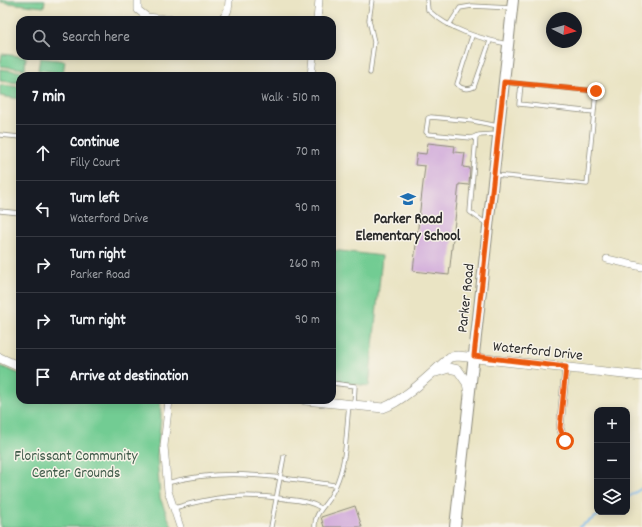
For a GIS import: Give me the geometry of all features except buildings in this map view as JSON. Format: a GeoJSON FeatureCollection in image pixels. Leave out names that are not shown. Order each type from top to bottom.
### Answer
{"type":"FeatureCollection","features":[{"type":"Feature","properties":{"kind":"main road","name":"Parker Road"},"geometry":{"type":"LineString","coordinates":[[455,527],[513,4]]}},
{"type":"Feature","properties":{"kind":"street"},"geometry":{"type":"LineString","coordinates":[[138,0],[138,10],[146,16]]}},
{"type":"Feature","properties":{"kind":"street"},"geometry":{"type":"LineString","coordinates":[[223,16],[229,9],[229,0]]}},
{"type":"Feature","properties":{"kind":"street"},"geometry":{"type":"LineString","coordinates":[[317,16],[319,0]]}},
{"type":"Feature","properties":{"kind":"street"},"geometry":{"type":"LineString","coordinates":[[311,72],[313,60]]}},
{"type":"Feature","properties":{"kind":"street"},"geometry":{"type":"LineString","coordinates":[[607,259],[642,267]]}},
{"type":"Feature","properties":{"kind":"street","name":"Waterford Drive"},"geometry":{"type":"LineString","coordinates":[[336,403],[379,408],[389,406],[431,374],[450,357],[474,356],[642,376]]}},
{"type":"Feature","properties":{"kind":"street"},"geometry":{"type":"LineString","coordinates":[[0,358],[16,365]]}},
{"type":"Feature","properties":{"kind":"street"},"geometry":{"type":"LineString","coordinates":[[565,441],[560,428],[566,367]]}},
{"type":"Feature","properties":{"kind":"street"},"geometry":{"type":"LineString","coordinates":[[431,374],[450,368],[458,370],[467,383],[470,395]]}},
{"type":"Feature","properties":{"kind":"street"},"geometry":{"type":"LineString","coordinates":[[169,404],[164,446],[167,483],[180,527]]}},
{"type":"Feature","properties":{"kind":"lane"},"geometry":{"type":"LineString","coordinates":[[370,73],[374,42],[369,20],[372,0]]}},
{"type":"Feature","properties":{"kind":"lane"},"geometry":{"type":"LineString","coordinates":[[427,0],[428,10],[438,20],[472,36],[508,44]]}},
{"type":"Feature","properties":{"kind":"lane"},"geometry":{"type":"LineString","coordinates":[[449,25],[460,8],[513,4]]}},
{"type":"Feature","properties":{"kind":"lane"},"geometry":{"type":"LineString","coordinates":[[472,36],[457,84],[459,87],[469,90],[474,88],[490,40]]}},
{"type":"Feature","properties":{"kind":"lane"},"geometry":{"type":"LineString","coordinates":[[494,174],[586,184],[594,112],[596,91],[504,82]]}},
{"type":"Feature","properties":{"kind":"lane"},"geometry":{"type":"LineString","coordinates":[[521,84],[519,104],[594,112]]}},
{"type":"Feature","properties":{"kind":"lane"},"geometry":{"type":"LineString","coordinates":[[431,117],[472,121],[499,130],[471,138],[428,134],[426,132],[428,118],[431,117]]}},
{"type":"Feature","properties":{"kind":"lane"},"geometry":{"type":"LineString","coordinates":[[0,135],[16,137]]}},
{"type":"Feature","properties":{"kind":"lane"},"geometry":{"type":"LineString","coordinates":[[476,136],[470,213],[488,225]]}},
{"type":"Feature","properties":{"kind":"lane"},"geometry":{"type":"LineString","coordinates":[[0,211],[16,213]]}},
{"type":"Feature","properties":{"kind":"lane"},"geometry":{"type":"LineString","coordinates":[[315,527],[315,522],[321,508],[330,498],[342,462],[355,386],[336,384]]}},
{"type":"Feature","properties":{"kind":"lane"},"geometry":{"type":"LineString","coordinates":[[271,527],[284,456]]}},
{"type":"Feature","properties":{"kind":"lane"},"geometry":{"type":"LineString","coordinates":[[167,483],[185,478],[225,473],[335,485]]}},
{"type":"Feature","properties":{"kind":"lane"},"geometry":{"type":"LineString","coordinates":[[174,508],[227,496],[276,498],[312,503],[321,508]]}},
{"type":"Feature","properties":{"kind":"green space"},"geometry":{"type":"Polygon","coordinates":[[[0,0],[45,0],[44,7],[0,2],[0,0]]]}},
{"type":"Feature","properties":{"kind":"green space"},"geometry":{"type":"Polygon","coordinates":[[[2,54],[16,56],[16,60],[26,60],[25,69],[0,66],[2,54]]]}},
{"type":"Feature","properties":{"kind":"green space"},"geometry":{"type":"Polygon","coordinates":[[[40,60],[65,61],[63,72],[38,70],[40,60]]]}},
{"type":"Feature","properties":{"kind":"green space"},"geometry":{"type":"Polygon","coordinates":[[[0,69],[25,72],[16,72],[16,83],[0,81],[0,69]]]}},
{"type":"Feature","properties":{"kind":"green space"},"geometry":{"type":"Polygon","coordinates":[[[0,85],[16,87],[16,98],[0,96],[0,85]]]}},
{"type":"Feature","properties":{"kind":"green space"},"geometry":{"type":"Polygon","coordinates":[[[336,250],[382,256],[369,386],[336,382],[336,250]]]}},
{"type":"Feature","properties":{"kind":"green space","name":"Florissant Community Center Grounds"},"geometry":{"type":"Polygon","coordinates":[[[0,366],[16,372],[16,404],[160,404],[161,416],[157,457],[160,498],[172,527],[0,527],[0,366]]]}},
{"type":"Feature","properties":{"kind":"waterway"},"geometry":{"type":"LineString","coordinates":[[630,496],[642,488]]}},
{"type":"Feature","properties":{"kind":"waterway"},"geometry":{"type":"LineString","coordinates":[[579,527],[599,515]]}},
{"type":"Feature","properties":{"kind":"place","name":"Parker Road Elementary School"},"geometry":{"type":"Point","coordinates":[408,199]}},
{"type":"Feature","properties":{"kind":"route"},"geometry":{"type":"LineString","coordinates":[[565,441],[560,428],[566,367],[474,356],[504,82],[596,91]]}}]}
